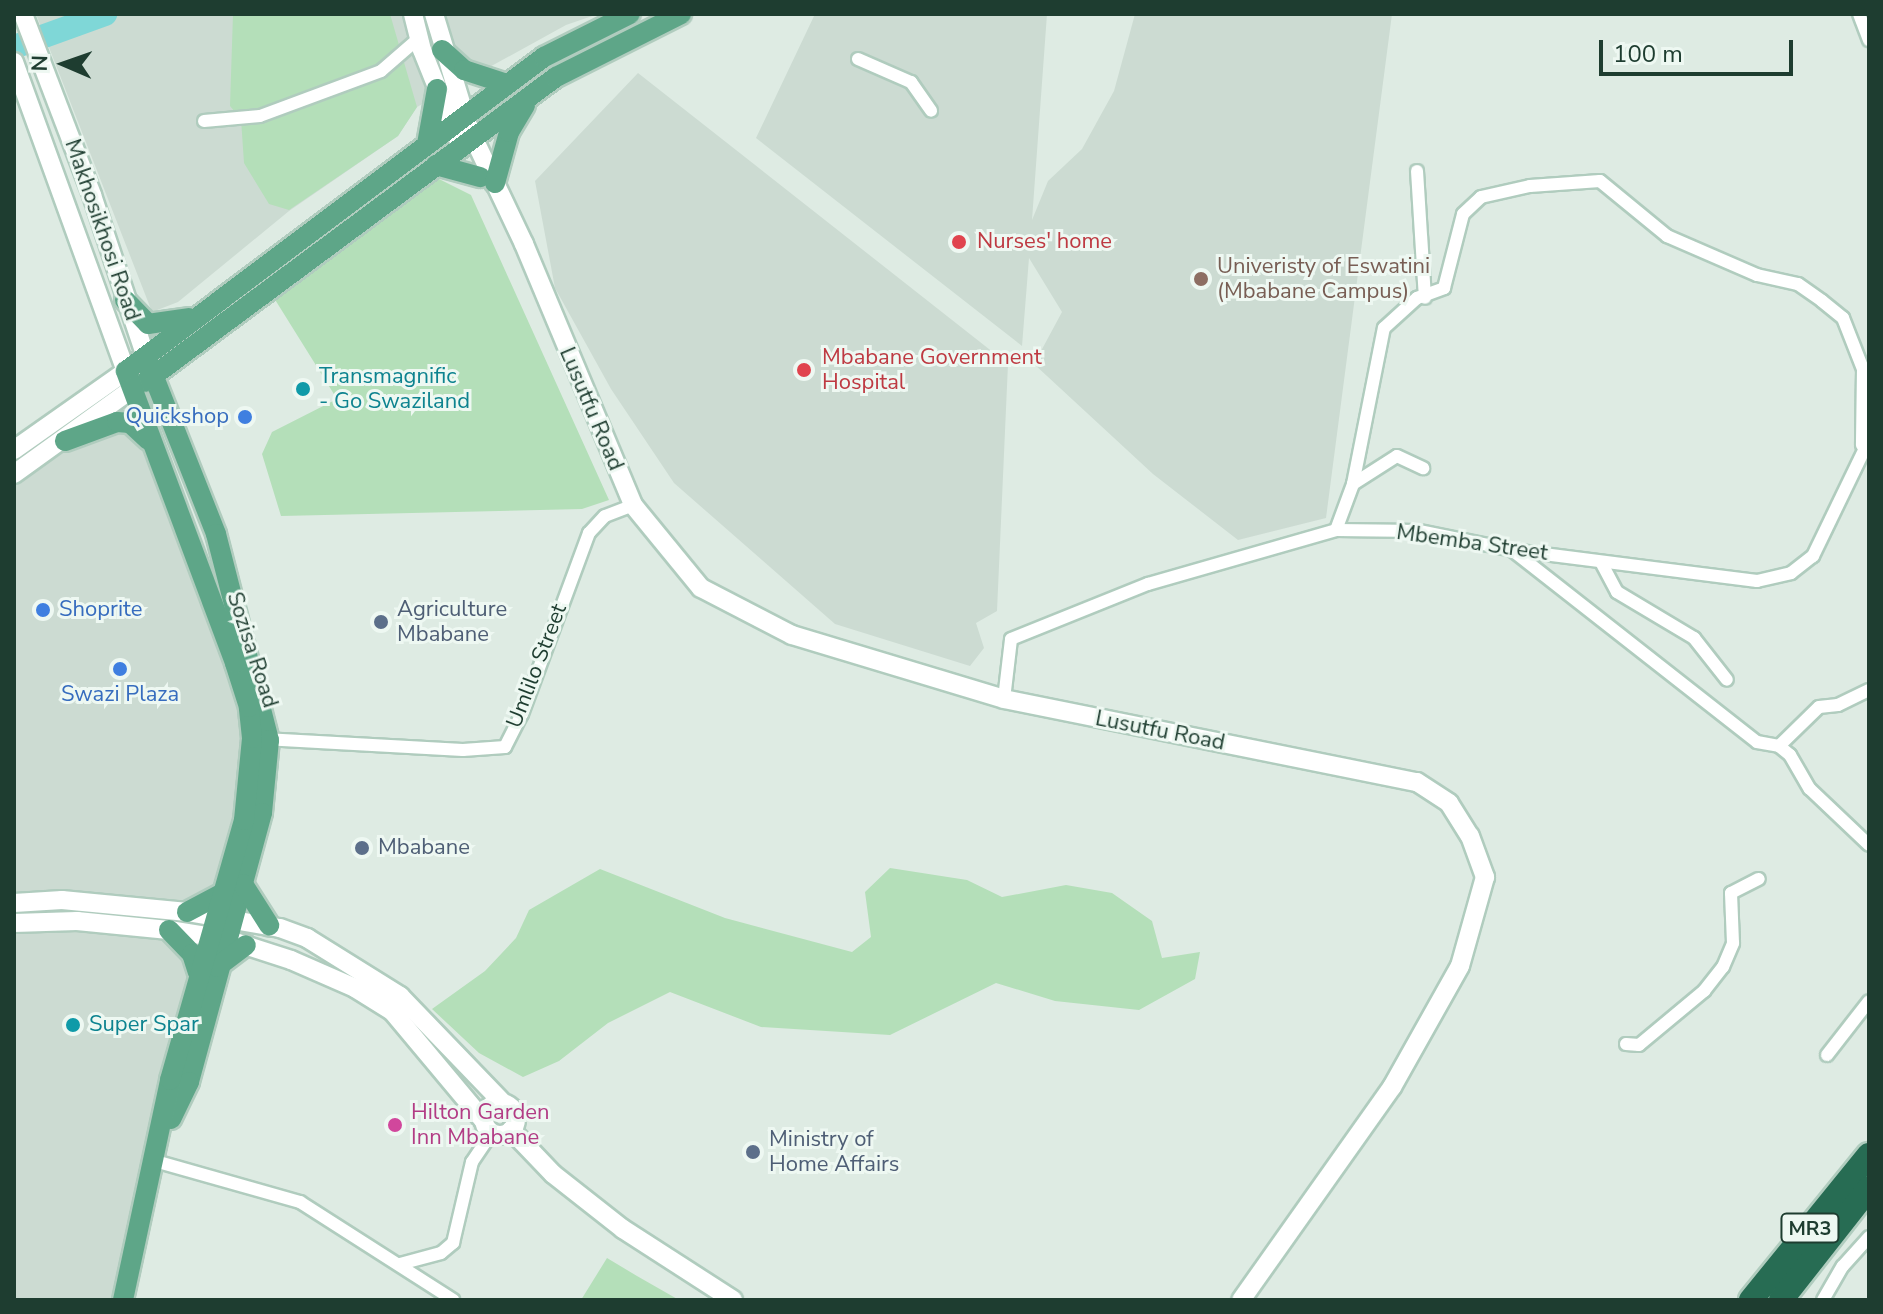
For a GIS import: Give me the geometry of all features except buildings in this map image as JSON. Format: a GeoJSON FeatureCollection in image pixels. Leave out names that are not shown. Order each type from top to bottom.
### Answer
{"type":"FeatureCollection","features":[{"type":"Feature","properties":{"kind":"highway","name":"MR3"},"geometry":{"type":"LineString","coordinates":[[1751,1300],[1869,1155]]}},
{"type":"Feature","properties":{"kind":"highway","name":"MR3"},"geometry":{"type":"LineString","coordinates":[[1781,1300],[1869,1188]]}},
{"type":"Feature","properties":{"kind":"main road","name":"Makhosikhosi Road"},"geometry":{"type":"LineString","coordinates":[[23,14],[92,195],[150,367]]}},
{"type":"Feature","properties":{"kind":"main road"},"geometry":{"type":"LineString","coordinates":[[413,14],[437,89],[463,131]]}},
{"type":"Feature","properties":{"kind":"main road"},"geometry":{"type":"LineString","coordinates":[[434,14],[463,131]]}},
{"type":"Feature","properties":{"kind":"main road"},"geometry":{"type":"LineString","coordinates":[[14,450],[150,367],[197,344],[436,165],[507,84],[544,57],[630,14]]}},
{"type":"Feature","properties":{"kind":"main road"},"geometry":{"type":"LineString","coordinates":[[150,367],[198,316],[427,144],[463,131],[531,95],[556,77],[681,14]]}},
{"type":"Feature","properties":{"kind":"main road"},"geometry":{"type":"LineString","coordinates":[[442,50],[464,70],[507,84]]}},
{"type":"Feature","properties":{"kind":"main road","name":"Makhosikhosi Road"},"geometry":{"type":"LineString","coordinates":[[16,66],[129,380]]}},
{"type":"Feature","properties":{"kind":"main road"},"geometry":{"type":"LineString","coordinates":[[427,144],[437,89]]}},
{"type":"Feature","properties":{"kind":"main road"},"geometry":{"type":"LineString","coordinates":[[436,165],[488,180],[509,132],[531,95]]}},
{"type":"Feature","properties":{"kind":"main road","name":"Lusutfu Road"},"geometry":{"type":"LineString","coordinates":[[463,131],[524,244],[633,505],[692,578],[728,606],[792,635],[1004,699],[1417,782],[1449,803],[1470,836],[1485,877],[1460,966],[1392,1087],[1241,1300]]}},
{"type":"Feature","properties":{"kind":"main road"},"geometry":{"type":"LineString","coordinates":[[125,300],[139,319],[157,326],[198,316]]}},
{"type":"Feature","properties":{"kind":"main road"},"geometry":{"type":"LineString","coordinates":[[169,414],[172,384],[197,344]]}},
{"type":"Feature","properties":{"kind":"main road","name":"Sozisa Road"},"geometry":{"type":"LineString","coordinates":[[150,367],[216,534],[268,776],[243,884],[223,916]]}},
{"type":"Feature","properties":{"kind":"main road"},"geometry":{"type":"LineString","coordinates":[[65,441],[129,380]]}},
{"type":"Feature","properties":{"kind":"main road","name":"Sozisa Road"},"geometry":{"type":"LineString","coordinates":[[123,1300],[161,1138],[189,1082],[207,970],[226,940],[222,893],[244,820],[260,739],[129,380]]}},
{"type":"Feature","properties":{"kind":"main road"},"geometry":{"type":"LineString","coordinates":[[14,474],[65,441],[102,425],[130,423],[156,449]]}},
{"type":"Feature","properties":{"kind":"main road"},"geometry":{"type":"LineString","coordinates":[[243,884],[269,925]]}},
{"type":"Feature","properties":{"kind":"main road"},"geometry":{"type":"LineString","coordinates":[[187,912],[222,893]]}},
{"type":"Feature","properties":{"kind":"main road"},"geometry":{"type":"LineString","coordinates":[[62,900],[66,914],[77,921]]}},
{"type":"Feature","properties":{"kind":"main road"},"geometry":{"type":"LineString","coordinates":[[14,903],[62,900],[223,916],[269,925],[340,955],[400,996],[516,1117],[511,1130]]}},
{"type":"Feature","properties":{"kind":"main road"},"geometry":{"type":"LineString","coordinates":[[14,923],[77,921],[169,930],[226,940],[355,988],[392,1011],[488,1127],[511,1130],[553,1174],[623,1229],[733,1300]]}},
{"type":"Feature","properties":{"kind":"main road"},"geometry":{"type":"LineString","coordinates":[[169,930],[207,970],[226,940]]}},
{"type":"Feature","properties":{"kind":"main road"},"geometry":{"type":"LineString","coordinates":[[488,1127],[489,1107],[503,1103]]}},
{"type":"Feature","properties":{"kind":"street"},"geometry":{"type":"LineString","coordinates":[[1859,14],[1869,40]]}},
{"type":"Feature","properties":{"kind":"street"},"geometry":{"type":"LineString","coordinates":[[204,121],[260,116],[381,71],[419,38]]}},
{"type":"Feature","properties":{"kind":"street"},"geometry":{"type":"LineString","coordinates":[[858,59],[911,82],[931,111]]}},
{"type":"Feature","properties":{"kind":"street"},"geometry":{"type":"LineString","coordinates":[[1417,171],[1425,298]]}},
{"type":"Feature","properties":{"kind":"street","name":"Mbemba Street"},"geometry":{"type":"LineString","coordinates":[[1004,699],[1011,639],[1148,584],[1336,530],[1419,531],[1512,550],[1757,581],[1791,573],[1813,556],[1842,502],[1866,442],[1866,389],[1843,318],[1798,284],[1757,275],[1667,236],[1600,181],[1530,186],[1481,197],[1463,214],[1444,288],[1396,316],[1377,346],[1353,484],[1336,530]]}},
{"type":"Feature","properties":{"kind":"street"},"geometry":{"type":"LineString","coordinates":[[1353,484],[1397,456],[1423,468]]}},
{"type":"Feature","properties":{"kind":"street","name":"Umlilo Street"},"geometry":{"type":"LineString","coordinates":[[260,739],[463,750],[505,747],[522,714],[589,533],[605,516],[633,505]]}},
{"type":"Feature","properties":{"kind":"street"},"geometry":{"type":"LineString","coordinates":[[1512,550],[1757,742],[1779,746],[1790,755],[1810,789],[1869,845]]}},
{"type":"Feature","properties":{"kind":"street"},"geometry":{"type":"LineString","coordinates":[[1601,562],[1617,592],[1708,650],[1727,680]]}},
{"type":"Feature","properties":{"kind":"street"},"geometry":{"type":"LineString","coordinates":[[1779,746],[1819,707],[1838,705],[1869,690]]}},
{"type":"Feature","properties":{"kind":"street"},"geometry":{"type":"LineString","coordinates":[[1626,1044],[1639,1045],[1704,991],[1723,967],[1733,943],[1731,893],[1759,879]]}},
{"type":"Feature","properties":{"kind":"street"},"geometry":{"type":"LineString","coordinates":[[1827,1055],[1869,1001]]}},
{"type":"Feature","properties":{"kind":"street"},"geometry":{"type":"LineString","coordinates":[[400,1264],[441,1253],[453,1243],[472,1162],[488,1127]]}},
{"type":"Feature","properties":{"kind":"street"},"geometry":{"type":"LineString","coordinates":[[155,1161],[300,1202],[453,1300]]}},
{"type":"Feature","properties":{"kind":"street"},"geometry":{"type":"LineString","coordinates":[[1823,1300],[1843,1266],[1869,1237]]}},
{"type":"Feature","properties":{"kind":"shaded area"},"geometry":{"type":"Polygon","coordinates":[[[36,14],[598,14],[566,25],[417,107],[398,136],[289,211],[178,302],[152,312],[36,14]]]}},
{"type":"Feature","properties":{"kind":"shaded area","name":"Univeristy of Eswatini (Mbabane Campus)"},"geometry":{"type":"Polygon","coordinates":[[[815,14],[1047,14],[1032,220],[1048,181],[1082,149],[1114,91],[1135,14],[1392,14],[1326,518],[1238,540],[1153,474],[1034,364],[1062,312],[1029,258],[1022,346],[756,138],[815,14]]]}},
{"type":"Feature","properties":{"kind":"shaded area","name":"Mbabane Government Hospital"},"geometry":{"type":"Polygon","coordinates":[[[638,73],[1008,364],[997,611],[976,623],[984,648],[970,666],[835,624],[674,483],[611,389],[555,288],[535,181],[638,73]]]}},
{"type":"Feature","properties":{"kind":"shaded area"},"geometry":{"type":"Polygon","coordinates":[[[132,389],[235,663],[251,773],[123,1300],[14,1300],[14,474],[132,389]]]}},
{"type":"Feature","properties":{"kind":"green space"},"geometry":{"type":"Polygon","coordinates":[[[233,14],[390,14],[417,107],[398,136],[289,210],[269,204],[244,163],[241,119],[230,106],[233,14]]]}},
{"type":"Feature","properties":{"kind":"green space"},"geometry":{"type":"Polygon","coordinates":[[[439,179],[471,195],[609,500],[582,509],[281,516],[262,454],[272,432],[337,399],[274,298],[439,179]]]}},
{"type":"Feature","properties":{"kind":"green space"},"geometry":{"type":"Polygon","coordinates":[[[890,868],[967,880],[1002,897],[1066,885],[1112,893],[1152,921],[1162,958],[1200,952],[1195,979],[1139,1010],[1055,1001],[996,983],[890,1035],[761,1027],[670,992],[608,1023],[559,1061],[523,1077],[479,1053],[432,1009],[485,971],[516,938],[529,910],[600,869],[725,918],[852,952],[871,937],[865,892],[890,868]]]}},
{"type":"Feature","properties":{"kind":"green space"},"geometry":{"type":"Polygon","coordinates":[[[607,1258],[637,1276],[679,1300],[581,1300],[607,1258]]]}},
{"type":"Feature","properties":{"kind":"waterway"},"geometry":{"type":"LineString","coordinates":[[14,47],[105,14]]}},
{"type":"Feature","properties":{"kind":"place","name":"Nurses' home"},"geometry":{"type":"Point","coordinates":[959,242]}},
{"type":"Feature","properties":{"kind":"place","name":"Univeristy of Eswatini (Mbabane Campus)"},"geometry":{"type":"Point","coordinates":[1201,279]}},
{"type":"Feature","properties":{"kind":"place","name":"Mbabane Government Hospital"},"geometry":{"type":"Point","coordinates":[804,370]}},
{"type":"Feature","properties":{"kind":"place","name":"Transmagnific - Go Swaziland"},"geometry":{"type":"Point","coordinates":[303,389]}},
{"type":"Feature","properties":{"kind":"place","name":"Quickshop"},"geometry":{"type":"Point","coordinates":[245,417]}},
{"type":"Feature","properties":{"kind":"place","name":"Shoprite"},"geometry":{"type":"Point","coordinates":[43,610]}},
{"type":"Feature","properties":{"kind":"place","name":"Agriculture Mbabane"},"geometry":{"type":"Point","coordinates":[381,622]}},
{"type":"Feature","properties":{"kind":"place","name":"Swazi Plaza"},"geometry":{"type":"Point","coordinates":[120,669]}},
{"type":"Feature","properties":{"kind":"place","name":"Mbabane"},"geometry":{"type":"Point","coordinates":[362,848]}},
{"type":"Feature","properties":{"kind":"place","name":"Super Spar"},"geometry":{"type":"Point","coordinates":[73,1025]}},
{"type":"Feature","properties":{"kind":"place","name":"Hilton Garden Inn Mbabane"},"geometry":{"type":"Point","coordinates":[395,1125]}},
{"type":"Feature","properties":{"kind":"place","name":"Ministry of Home Affairs"},"geometry":{"type":"Point","coordinates":[753,1152]}}]}
